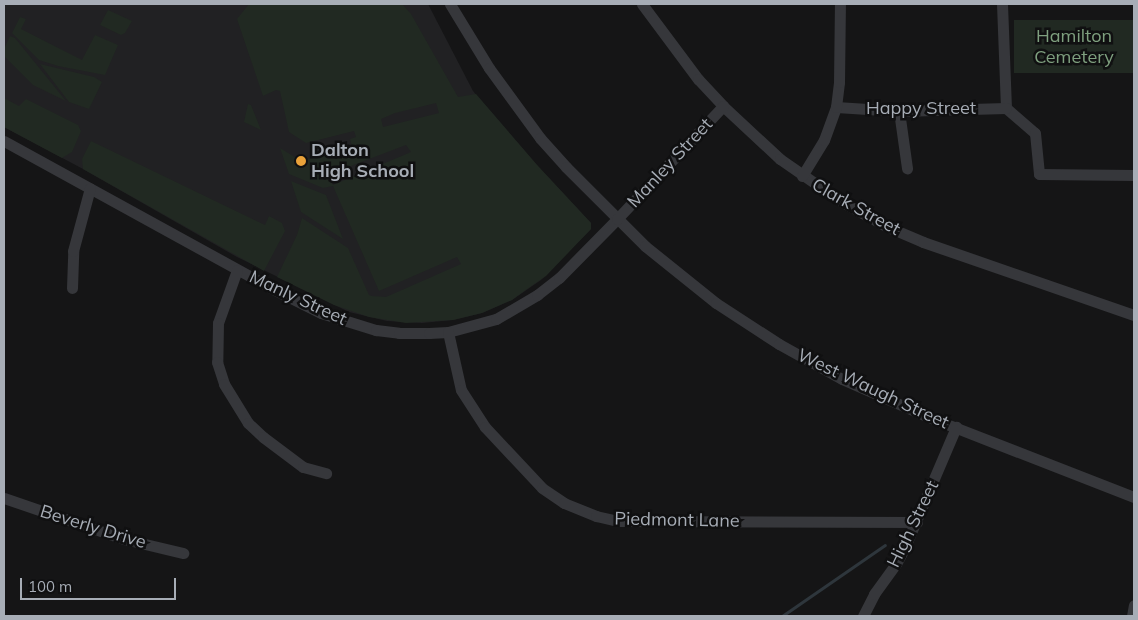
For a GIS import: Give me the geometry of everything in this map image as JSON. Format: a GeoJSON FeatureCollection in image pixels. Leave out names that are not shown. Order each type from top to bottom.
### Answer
{"type":"FeatureCollection","features":[{"type":"Feature","properties":{"kind":"street","name":"West Waugh Street"},"geometry":{"type":"LineString","coordinates":[[450,4],[489,68],[540,138],[617,219],[681,276],[716,303],[779,344],[842,379],[956,427],[1134,497]]}},
{"type":"Feature","properties":{"kind":"street","name":"Clark Street"},"geometry":{"type":"LineString","coordinates":[[642,4],[698,80],[780,159],[802,176],[888,227],[914,238],[968,260],[1134,316]]}},
{"type":"Feature","properties":{"kind":"street"},"geometry":{"type":"LineString","coordinates":[[802,176],[824,140],[836,107],[839,82],[840,4]]}},
{"type":"Feature","properties":{"kind":"street"},"geometry":{"type":"LineString","coordinates":[[1002,4],[1006,108],[1035,133],[1039,174],[1134,175]]}},
{"type":"Feature","properties":{"kind":"street","name":"Manley Street"},"geometry":{"type":"LineString","coordinates":[[617,219],[723,106]]}},
{"type":"Feature","properties":{"kind":"street","name":"Happy Street"},"geometry":{"type":"LineString","coordinates":[[836,107],[899,110],[1006,108]]}},
{"type":"Feature","properties":{"kind":"street"},"geometry":{"type":"LineString","coordinates":[[899,110],[907,168]]}},
{"type":"Feature","properties":{"kind":"street","name":"Manly Street"},"geometry":{"type":"LineString","coordinates":[[4,141],[237,270],[321,313],[350,323],[400,333],[448,332],[496,319],[537,295],[559,278],[617,219]]}},
{"type":"Feature","properties":{"kind":"street"},"geometry":{"type":"LineString","coordinates":[[72,288],[73,251],[90,188]]}},
{"type":"Feature","properties":{"kind":"street"},"geometry":{"type":"LineString","coordinates":[[237,270],[218,323],[217,362],[224,384],[248,423],[263,438],[302,466],[326,473]]}},
{"type":"Feature","properties":{"kind":"street","name":"Piedmont Lane"},"geometry":{"type":"LineString","coordinates":[[448,332],[462,390],[485,428],[542,488],[564,503],[596,516],[618,521],[917,522]]}},
{"type":"Feature","properties":{"kind":"street","name":"High Street"},"geometry":{"type":"LineString","coordinates":[[862,616],[874,594],[896,564],[917,522],[956,427]]}},
{"type":"Feature","properties":{"kind":"street","name":"Beverly Drive"},"geometry":{"type":"LineString","coordinates":[[4,498],[124,539],[183,553]]}},
{"type":"Feature","properties":{"kind":"street"},"geometry":{"type":"LineString","coordinates":[[1132,616],[1134,605]]}},
{"type":"Feature","properties":{"kind":"shaded area","name":"Dalton High School"},"geometry":{"type":"Polygon","coordinates":[[[4,4],[428,4],[473,91],[537,165],[591,223],[591,229],[541,280],[512,300],[482,313],[453,320],[422,323],[387,321],[349,312],[237,257],[83,169],[4,127],[4,4]]]}},
{"type":"Feature","properties":{"kind":"green space"},"geometry":{"type":"Polygon","coordinates":[[[249,4],[402,4],[411,14],[458,97],[476,94],[537,165],[591,223],[591,229],[546,276],[512,300],[482,313],[453,320],[406,323],[369,317],[334,305],[277,277],[297,235],[302,218],[348,248],[369,295],[372,296],[386,297],[461,264],[457,257],[379,291],[333,186],[323,188],[289,174],[280,148],[301,161],[352,147],[350,139],[356,137],[354,131],[306,143],[289,132],[280,91],[276,90],[263,96],[237,19],[249,4]],[[436,103],[395,113],[381,119],[383,127],[439,113],[436,103]],[[406,145],[327,175],[333,185],[411,152],[406,145]]]}},
{"type":"Feature","properties":{"kind":"green space"},"geometry":{"type":"Polygon","coordinates":[[[108,10],[132,21],[125,33],[121,35],[100,25],[108,10]]]}},
{"type":"Feature","properties":{"kind":"green space"},"geometry":{"type":"Polygon","coordinates":[[[20,17],[26,19],[21,29],[82,60],[95,35],[118,45],[105,75],[58,66],[39,60],[12,33],[20,17]]]}},
{"type":"Feature","properties":{"kind":"green space","name":"Hamilton Cemetery"},"geometry":{"type":"Polygon","coordinates":[[[1014,20],[1134,20],[1134,73],[1014,73],[1014,20]]]}},
{"type":"Feature","properties":{"kind":"green space"},"geometry":{"type":"Polygon","coordinates":[[[10,36],[15,38],[66,101],[33,85],[4,56],[4,49],[10,36]]]}},
{"type":"Feature","properties":{"kind":"green space"},"geometry":{"type":"Polygon","coordinates":[[[40,64],[94,77],[102,82],[89,109],[69,102],[40,64]]]}},
{"type":"Feature","properties":{"kind":"green space"},"geometry":{"type":"Polygon","coordinates":[[[4,98],[19,106],[26,99],[78,125],[81,131],[72,152],[62,158],[4,127],[4,98]]]}},
{"type":"Feature","properties":{"kind":"green space"},"geometry":{"type":"Polygon","coordinates":[[[248,104],[251,105],[261,130],[244,122],[248,104]]]}},
{"type":"Feature","properties":{"kind":"green space"},"geometry":{"type":"Polygon","coordinates":[[[91,141],[265,225],[269,216],[282,223],[285,231],[264,271],[83,169],[82,159],[91,141]]]}},
{"type":"Feature","properties":{"kind":"green space"},"geometry":{"type":"Polygon","coordinates":[[[291,181],[326,195],[343,239],[301,212],[291,181]]]}},
{"type":"Feature","properties":{"kind":"waterway"},"geometry":{"type":"LineString","coordinates":[[782,616],[885,545]]}},
{"type":"Feature","properties":{"kind":"place","name":"Dalton High School"},"geometry":{"type":"Point","coordinates":[301,161]}}]}
